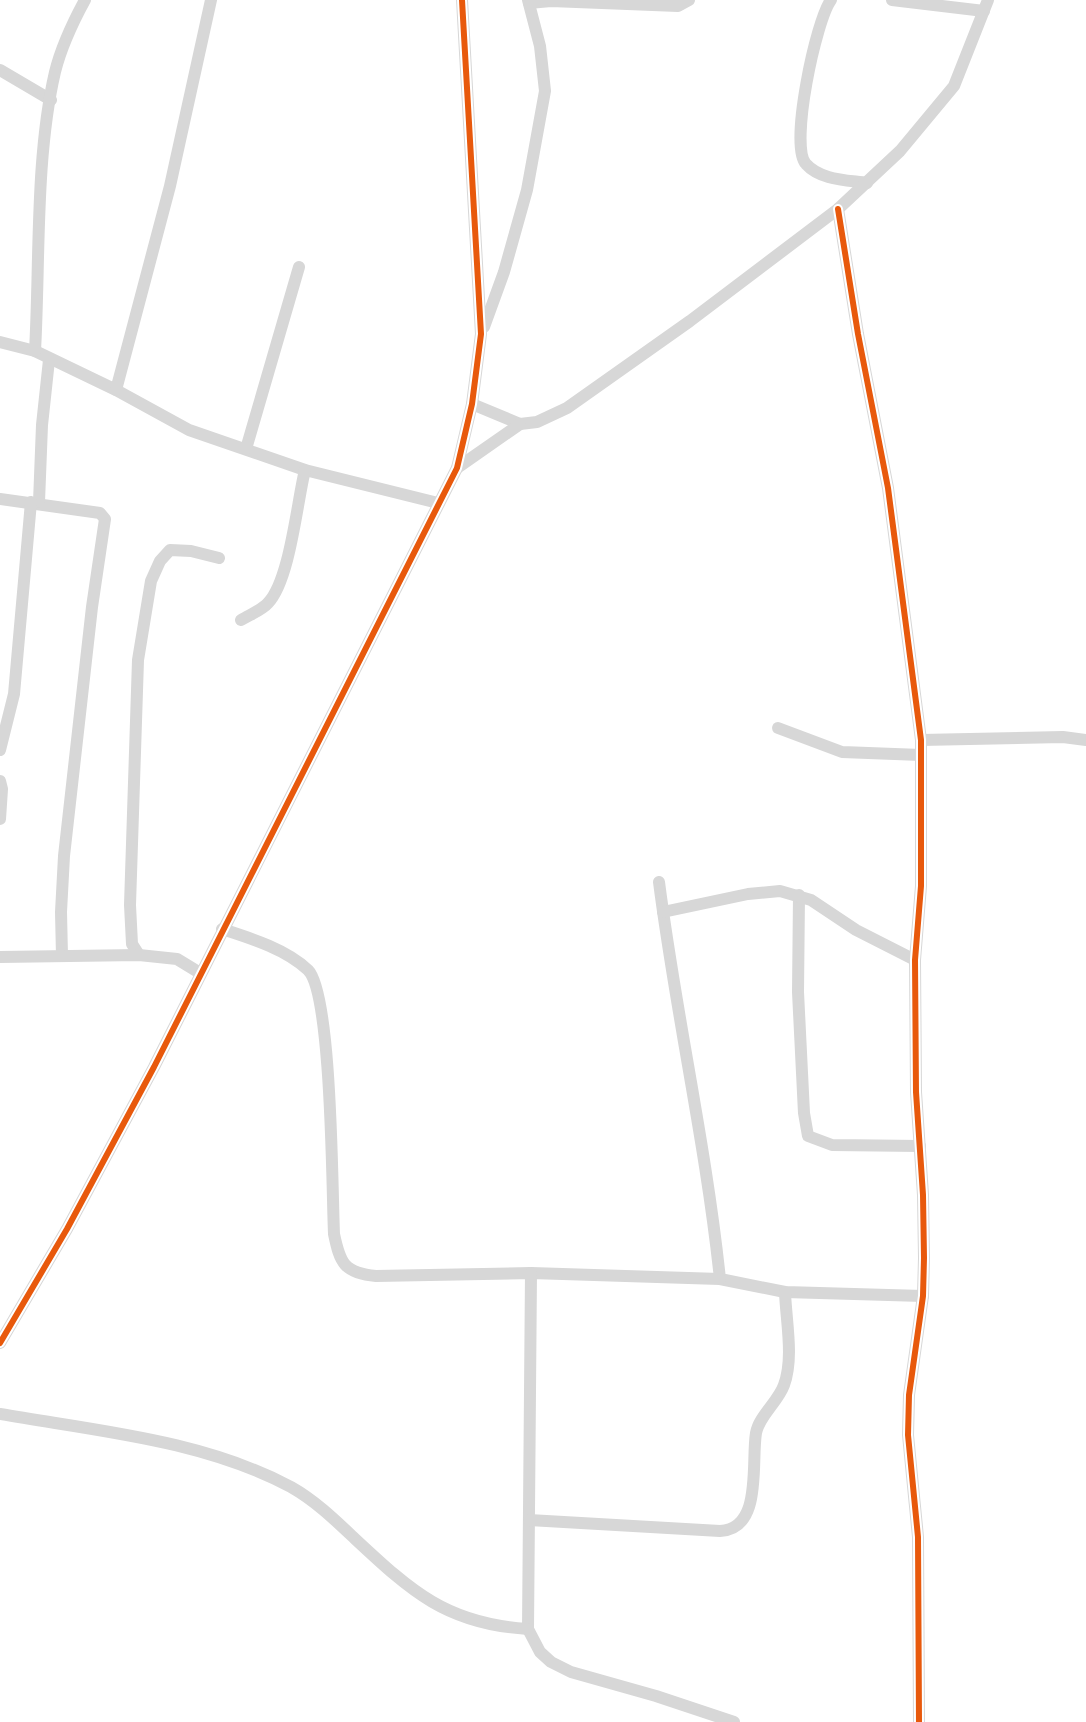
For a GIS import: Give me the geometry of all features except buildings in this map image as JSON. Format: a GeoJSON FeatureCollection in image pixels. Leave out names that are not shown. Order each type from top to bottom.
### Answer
{"type":"FeatureCollection","features":[{"type":"Feature","properties":{"kind":"street"},"geometry":{"type":"LineString","coordinates":[[35,351],[42,173],[55,71],[85,0]]}},
{"type":"Feature","properties":{"kind":"street"},"geometry":{"type":"LineString","coordinates":[[116,390],[170,186],[211,0]]}},
{"type":"Feature","properties":{"kind":"street"},"geometry":{"type":"LineString","coordinates":[[0,1343],[67,1229],[154,1067],[457,468],[472,404],[481,334],[462,0]]}},
{"type":"Feature","properties":{"kind":"street"},"geometry":{"type":"LineString","coordinates":[[481,334],[504,272],[527,190],[545,91],[540,46],[529,2],[678,6],[689,0]]}},
{"type":"Feature","properties":{"kind":"street"},"geometry":{"type":"LineString","coordinates":[[831,0],[819,25],[801,118],[799,149],[805,164],[815,171],[830,178],[867,183]]}},
{"type":"Feature","properties":{"kind":"street"},"geometry":{"type":"LineString","coordinates":[[457,468],[520,424],[537,422],[567,408],[690,321],[838,208],[900,151],[954,86],[986,5],[892,0]]}},
{"type":"Feature","properties":{"kind":"street"},"geometry":{"type":"LineString","coordinates":[[0,70],[51,100]]}},
{"type":"Feature","properties":{"kind":"street"},"geometry":{"type":"LineString","coordinates":[[838,208],[888,488],[921,740],[921,886],[915,960],[916,1092],[923,1195],[923,1296],[909,1395],[908,1435],[918,1537],[918,1722]]}},
{"type":"Feature","properties":{"kind":"street"},"geometry":{"type":"LineString","coordinates":[[246,449],[299,267]]}},
{"type":"Feature","properties":{"kind":"street"},"geometry":{"type":"LineString","coordinates":[[0,342],[35,351],[49,360],[116,390],[189,430],[304,470],[438,503]]}},
{"type":"Feature","properties":{"kind":"street"},"geometry":{"type":"LineString","coordinates":[[0,750],[14,694],[49,360]]}},
{"type":"Feature","properties":{"kind":"street"},"geometry":{"type":"LineString","coordinates":[[472,404],[520,424]]}},
{"type":"Feature","properties":{"kind":"street"},"geometry":{"type":"LineString","coordinates":[[241,620],[268,604],[278,589],[284,573],[304,470]]}},
{"type":"Feature","properties":{"kind":"street"},"geometry":{"type":"LineString","coordinates":[[0,499],[35,502],[100,513],[105,519],[92,607],[64,856],[61,912],[62,956]]}},
{"type":"Feature","properties":{"kind":"street"},"geometry":{"type":"LineString","coordinates":[[139,955],[132,944],[130,926],[131,832],[138,660],[151,581],[160,561],[170,550],[191,551],[219,558]]}},
{"type":"Feature","properties":{"kind":"street"},"geometry":{"type":"LineString","coordinates":[[778,728],[842,752],[921,755]]}},
{"type":"Feature","properties":{"kind":"street"},"geometry":{"type":"LineString","coordinates":[[921,740],[1063,737],[1086,740]]}},
{"type":"Feature","properties":{"kind":"street"},"geometry":{"type":"LineString","coordinates":[[0,781],[2,789],[0,819]]}},
{"type":"Feature","properties":{"kind":"street"},"geometry":{"type":"LineString","coordinates":[[659,882],[669,960],[701,1136],[720,1278]]}},
{"type":"Feature","properties":{"kind":"street"},"geometry":{"type":"LineString","coordinates":[[663,912],[748,894],[780,891],[799,895],[856,930],[915,960]]}},
{"type":"Feature","properties":{"kind":"street"},"geometry":{"type":"LineString","coordinates":[[799,895],[796,951],[804,1113],[808,1136],[832,1145],[920,1146]]}},
{"type":"Feature","properties":{"kind":"street"},"geometry":{"type":"LineString","coordinates":[[222,929],[249,937],[283,954],[309,971],[315,980],[324,1027],[334,1234],[339,1256],[345,1266],[354,1272],[376,1276],[531,1273],[720,1278],[785,1292],[923,1296]]}},
{"type":"Feature","properties":{"kind":"street"},"geometry":{"type":"LineString","coordinates":[[0,957],[139,955],[177,959],[200,973]]}},
{"type":"Feature","properties":{"kind":"street"},"geometry":{"type":"LineString","coordinates":[[531,1273],[528,1629],[540,1652],[551,1662],[572,1672],[656,1696],[734,1722]]}},
{"type":"Feature","properties":{"kind":"street"},"geometry":{"type":"LineString","coordinates":[[530,1520],[720,1531],[738,1527],[749,1508],[756,1430],[784,1385],[787,1371],[785,1292]]}},
{"type":"Feature","properties":{"kind":"street"},"geometry":{"type":"LineString","coordinates":[[0,1414],[132,1436],[189,1450],[264,1475],[292,1488],[322,1508],[408,1586],[446,1611],[495,1627],[528,1629]]}},
{"type":"Feature","properties":{"kind":"cycle path"},"geometry":{"type":"LineString","coordinates":[[0,1343],[67,1229],[154,1067],[457,468],[472,404],[481,334],[462,0]]}},
{"type":"Feature","properties":{"kind":"cycle path"},"geometry":{"type":"LineString","coordinates":[[838,209],[858,334],[888,488],[921,740],[921,886],[915,960],[916,1092],[923,1195],[924,1258],[923,1296],[909,1395],[908,1435],[918,1537],[919,1722]]}}]}
